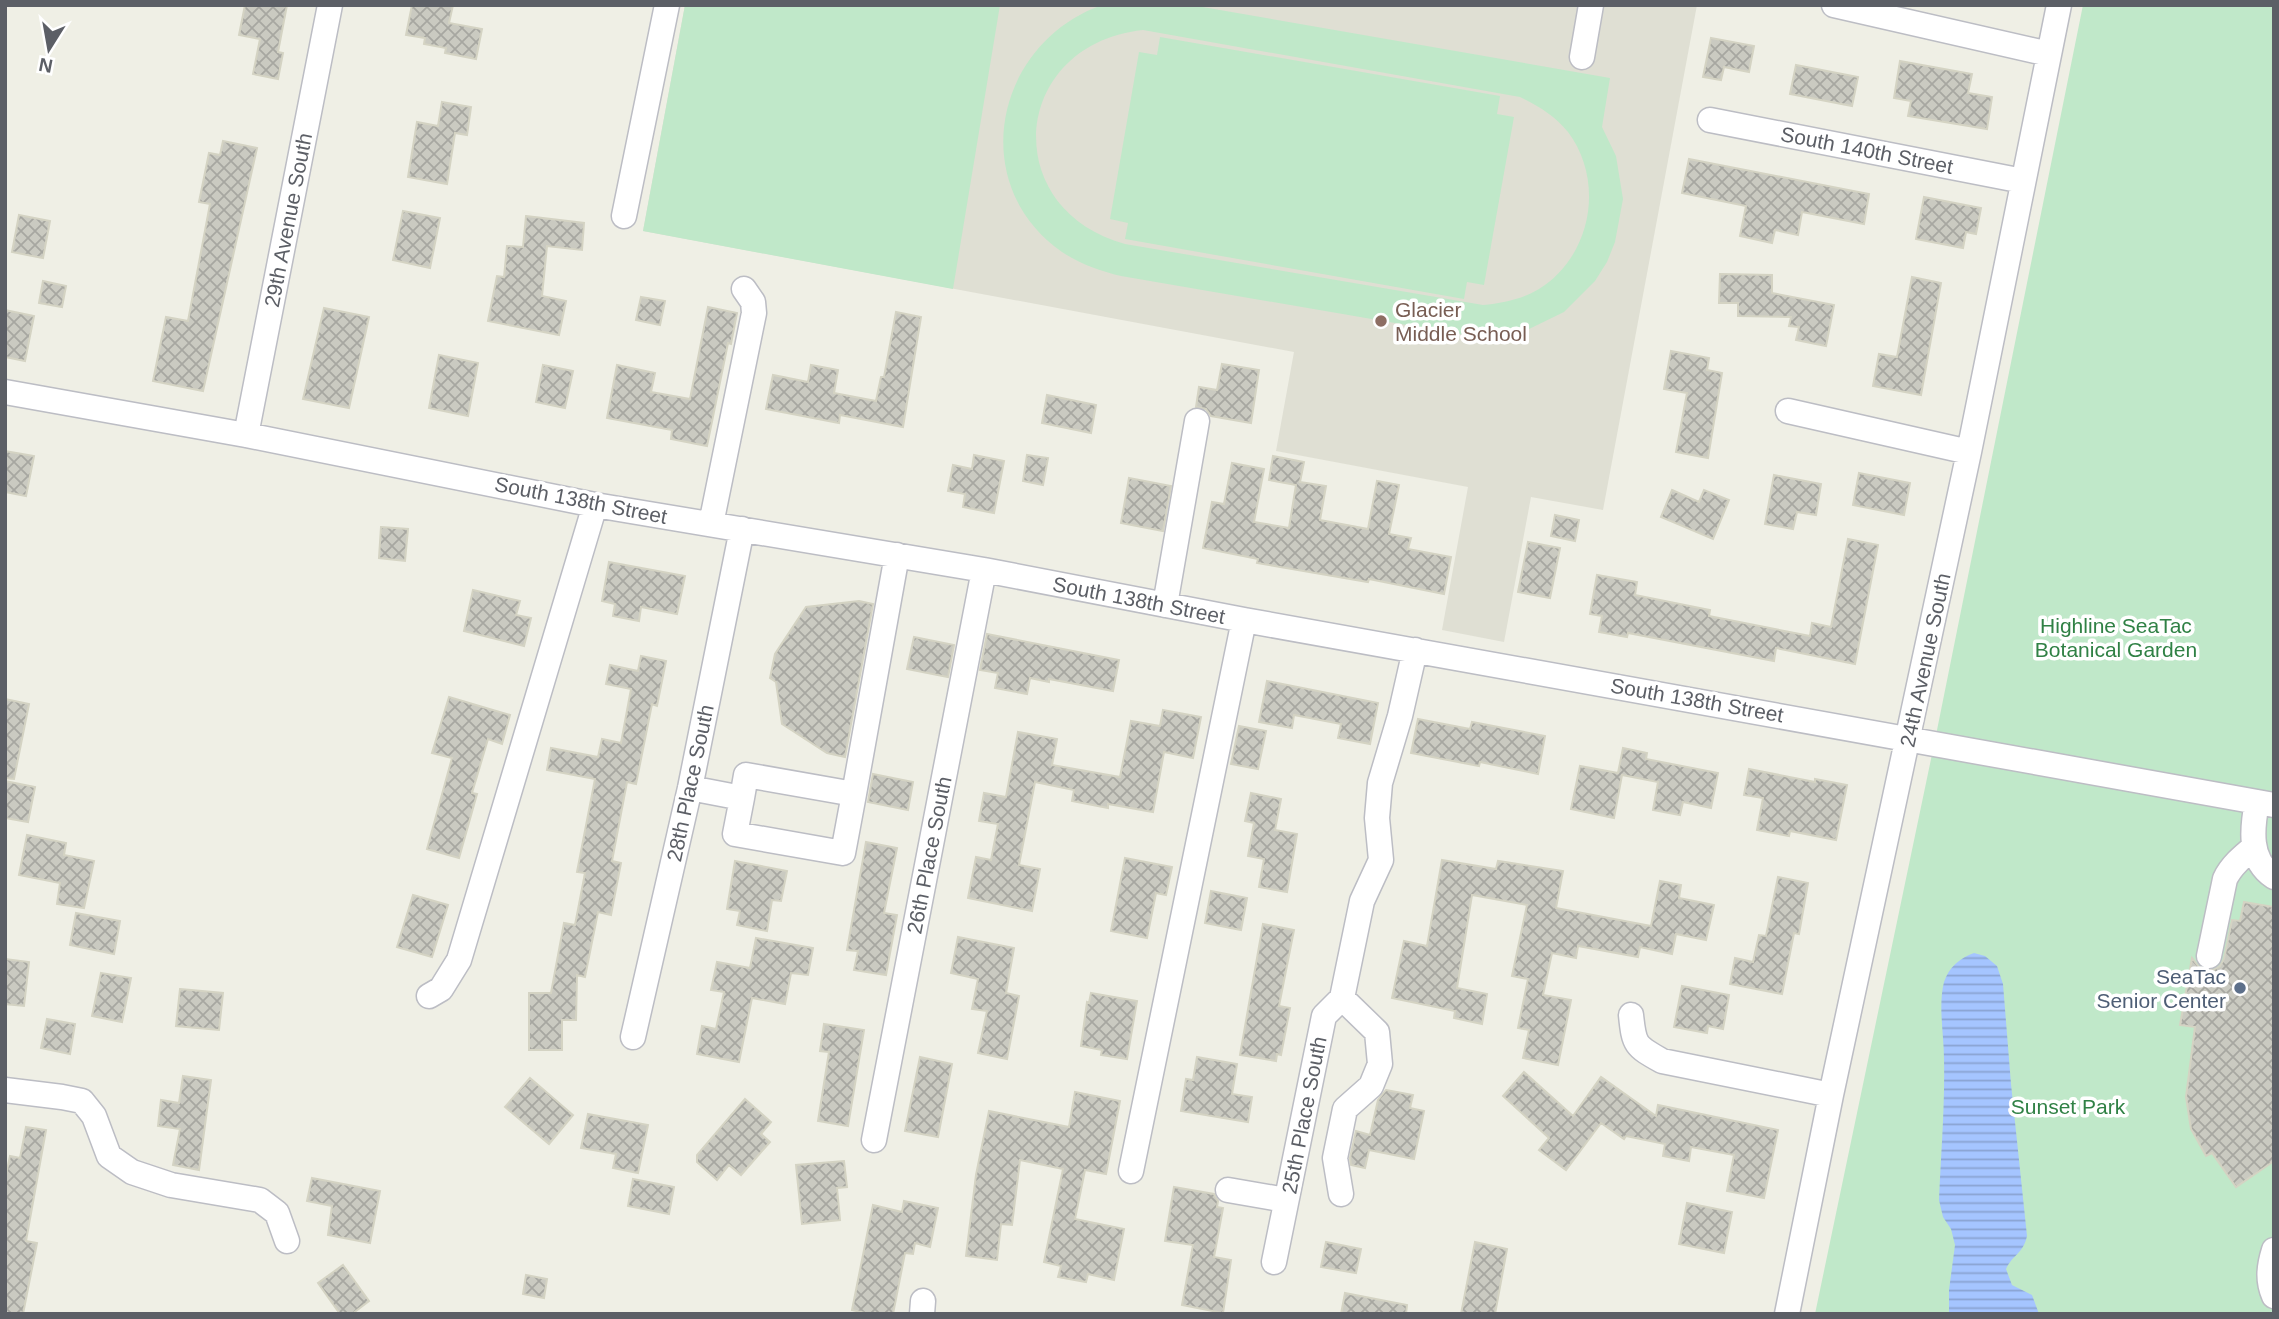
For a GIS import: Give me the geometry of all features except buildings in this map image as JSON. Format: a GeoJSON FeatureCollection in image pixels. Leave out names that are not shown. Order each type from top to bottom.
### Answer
{"type":"FeatureCollection","features":[{"type":"Feature","properties":{"kind":"street","name":"29th Avenue South"},"geometry":{"type":"LineString","coordinates":[[246,435],[330,5]]}},
{"type":"Feature","properties":{"kind":"street"},"geometry":{"type":"LineString","coordinates":[[624,216],[667,5]]}},
{"type":"Feature","properties":{"kind":"street"},"geometry":{"type":"LineString","coordinates":[[1582,57],[1591,5]]}},
{"type":"Feature","properties":{"kind":"street"},"geometry":{"type":"LineString","coordinates":[[1834,5],[2049,54]]}},
{"type":"Feature","properties":{"kind":"street","name":"24th Avenue South"},"geometry":{"type":"LineString","coordinates":[[1787,1314],[1831,1095],[1969,452],[2059,5]]}},
{"type":"Feature","properties":{"kind":"street","name":"South 140th Street"},"geometry":{"type":"LineString","coordinates":[[1710,120],[2023,181]]}},
{"type":"Feature","properties":{"kind":"street"},"geometry":{"type":"LineString","coordinates":[[711,524],[754,313],[753,302],[744,289]]}},
{"type":"Feature","properties":{"kind":"street","name":"South 138th Street"},"geometry":{"type":"LineString","coordinates":[[5,392],[246,435],[595,505],[984,570],[1244,620],[2266,803]]}},
{"type":"Feature","properties":{"kind":"street"},"geometry":{"type":"LineString","coordinates":[[1788,411],[1969,452]]}},
{"type":"Feature","properties":{"kind":"street"},"geometry":{"type":"LineString","coordinates":[[1165,605],[1197,421]]}},
{"type":"Feature","properties":{"kind":"street"},"geometry":{"type":"LineString","coordinates":[[429,996],[441,989],[459,960],[595,505]]}},
{"type":"Feature","properties":{"kind":"street","name":"28th Place South"},"geometry":{"type":"LineString","coordinates":[[634,1037],[690,788],[742,530]]}},
{"type":"Feature","properties":{"kind":"street"},"geometry":{"type":"LineString","coordinates":[[853,794],[746,775],[735,834],[843,853],[897,555]]}},
{"type":"Feature","properties":{"kind":"street","name":"26th Place South"},"geometry":{"type":"LineString","coordinates":[[874,1140],[984,570]]}},
{"type":"Feature","properties":{"kind":"street"},"geometry":{"type":"LineString","coordinates":[[1131,1171],[1244,620]]}},
{"type":"Feature","properties":{"kind":"street","name":"25th Place South"},"geometry":{"type":"LineString","coordinates":[[1274,1262],[1324,1016],[1342,998],[1362,901],[1381,860],[1377,818],[1380,783],[1400,716],[1415,650]]}},
{"type":"Feature","properties":{"kind":"street"},"geometry":{"type":"LineString","coordinates":[[690,788],[742,798]]}},
{"type":"Feature","properties":{"kind":"street"},"geometry":{"type":"LineString","coordinates":[[2266,803],[2253,826],[2254,847],[2265,869],[2274,877]]}},
{"type":"Feature","properties":{"kind":"street"},"geometry":{"type":"LineString","coordinates":[[2209,956],[2225,879],[2241,857],[2254,847]]}},
{"type":"Feature","properties":{"kind":"street"},"geometry":{"type":"LineString","coordinates":[[1341,1194],[1335,1158],[1345,1109],[1370,1086],[1380,1064],[1377,1031],[1342,998]]}},
{"type":"Feature","properties":{"kind":"street"},"geometry":{"type":"LineString","coordinates":[[1631,1015],[1633,1039],[1643,1050],[1662,1061],[1831,1095]]}},
{"type":"Feature","properties":{"kind":"street"},"geometry":{"type":"LineString","coordinates":[[5,1090],[82,1101],[93,1116],[109,1156],[132,1172],[171,1185],[260,1200],[277,1213],[286,1241]]}},
{"type":"Feature","properties":{"kind":"street"},"geometry":{"type":"LineString","coordinates":[[1228,1190],[1286,1200]]}},
{"type":"Feature","properties":{"kind":"street"},"geometry":{"type":"LineString","coordinates":[[2274,1250],[2269,1267],[2269,1280],[2274,1296]]}},
{"type":"Feature","properties":{"kind":"shaded area","name":"Glacier Middle School"},"geometry":{"type":"Polygon","coordinates":[[[685,5],[1697,5],[1603,510],[1531,497],[1504,642],[1442,630],[1468,487],[1276,451],[1294,352],[643,231],[685,5]]]}},
{"type":"Feature","properties":{"kind":"green space"},"geometry":{"type":"Polygon","coordinates":[[[685,5],[1000,5],[953,289],[643,231],[685,5]]]}},
{"type":"Feature","properties":{"kind":"green space"},"geometry":{"type":"Polygon","coordinates":[[[1102,5],[1191,5],[1610,78],[1602,127],[1616,156],[1623,199],[1615,242],[1607,262],[1595,281],[1564,312],[1525,331],[1482,338],[1121,276],[1083,264],[1062,252],[1031,223],[1012,190],[1004,154],[1006,117],[1017,82],[1037,50],[1066,24],[1102,5]],[[1143,30],[1099,42],[1066,64],[1046,95],[1036,129],[1040,165],[1055,198],[1084,225],[1125,244],[1483,305],[1526,295],[1557,275],[1581,238],[1587,216],[1587,173],[1580,151],[1558,121],[1520,97],[1143,30]]]}},
{"type":"Feature","properties":{"kind":"green space"},"geometry":{"type":"Polygon","coordinates":[[[2083,5],[2274,5],[2274,1314],[1815,1314],[1935,740],[2083,5]]]}},
{"type":"Feature","properties":{"kind":"green space"},"geometry":{"type":"Polygon","coordinates":[[[1160,37],[1500,96],[1497,114],[1514,117],[1484,285],[1467,282],[1464,299],[1125,239],[1128,223],[1110,219],[1139,52],[1157,55],[1160,37]]]}},
{"type":"Feature","properties":{"kind":"water"},"geometry":{"type":"Polygon","coordinates":[[[1974,953],[1985,956],[1997,966],[2003,984],[2027,1236],[2023,1247],[2006,1269],[2012,1285],[2032,1295],[2039,1314],[1949,1314],[1955,1245],[1939,1200],[1944,1077],[1941,1001],[1944,982],[1949,972],[1960,960],[1974,953]]]}},
{"type":"Feature","properties":{"kind":"place","name":"Glacier Middle School"},"geometry":{"type":"Point","coordinates":[1381,321]}},
{"type":"Feature","properties":{"kind":"place","name":"SeaTac Senior Center"},"geometry":{"type":"Point","coordinates":[2240,988]}},
{"type":"Feature","properties":{"kind":"park label","name":"Highline SeaTac Botanical Garden"},"geometry":{"type":"Point","coordinates":[2116,637]}},
{"type":"Feature","properties":{"kind":"park label","name":"Sunset Park"},"geometry":{"type":"Point","coordinates":[2068,1106]}}]}
